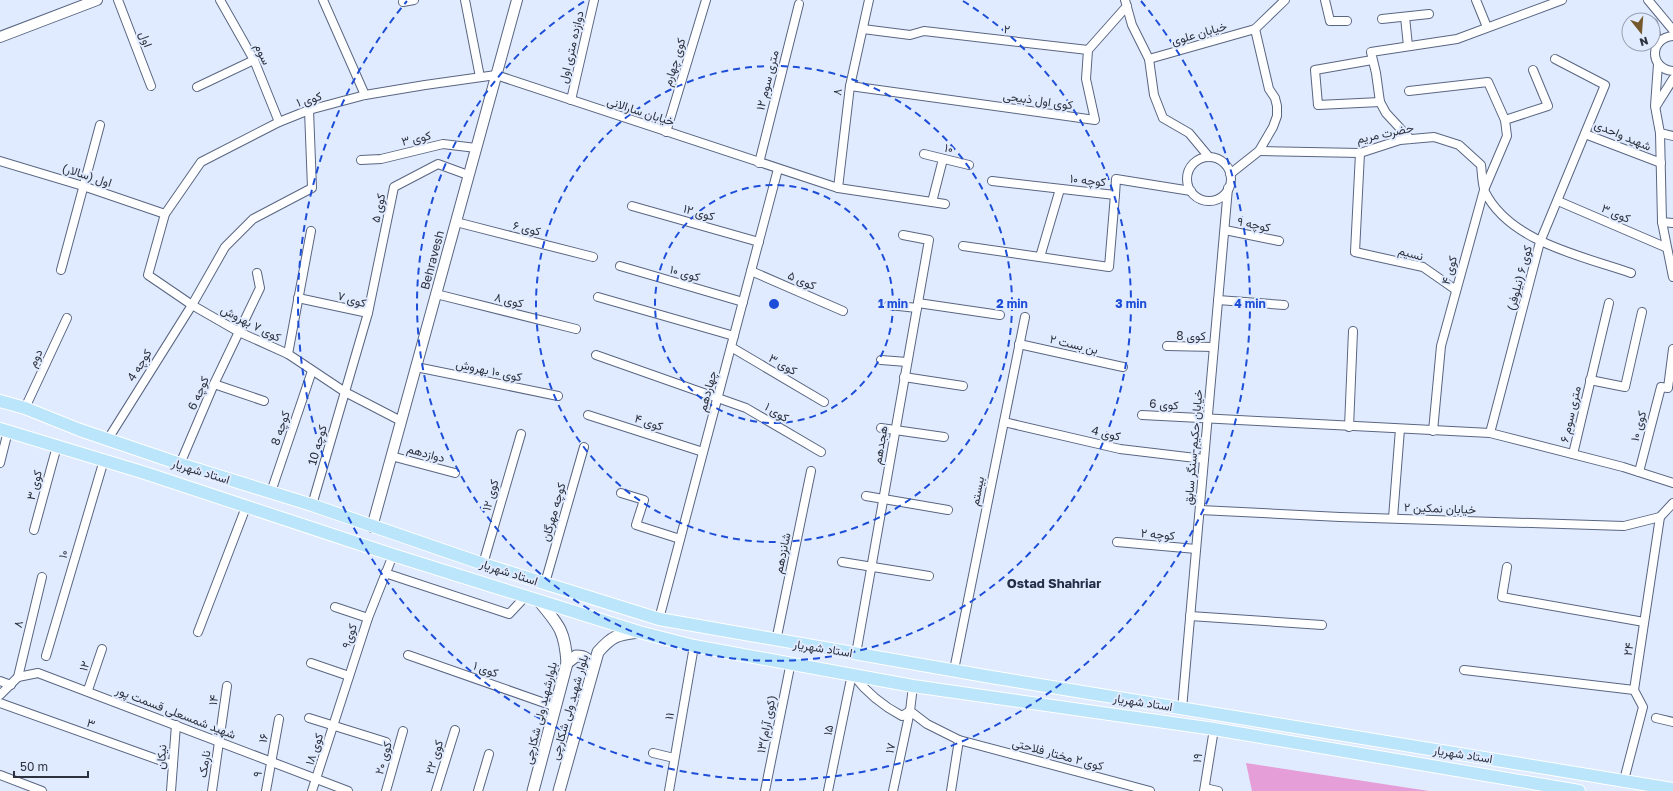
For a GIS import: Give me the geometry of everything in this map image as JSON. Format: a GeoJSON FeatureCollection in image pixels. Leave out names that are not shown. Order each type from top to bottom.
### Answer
{"type":"FeatureCollection","features":[{"type":"Feature","properties":{"kind":"main road","name":"استاد شهریار"},"geometry":{"type":"LineString","coordinates":[[0,402],[25,408],[80,430],[180,464],[312,505],[372,527],[483,564],[659,619],[776,641],[1673,789]]}},
{"type":"Feature","properties":{"kind":"main road","name":"استاد شهریار"},"geometry":{"type":"LineString","coordinates":[[4,430],[104,460],[525,597],[639,632],[694,646],[791,662],[913,686],[1214,729],[1579,791]]}},
{"type":"Feature","properties":{"kind":"main road"},"geometry":{"type":"LineString","coordinates":[[476,581],[483,564]]}},
{"type":"Feature","properties":{"kind":"main road","name":"بلوارشهید ولی شکارچی"},"geometry":{"type":"LineString","coordinates":[[533,791],[567,663],[566,641],[558,624],[539,601]]}},
{"type":"Feature","properties":{"kind":"main road","name":"بلوار شهید ولی شکارچی"},"geometry":{"type":"LineString","coordinates":[[559,791],[598,652],[609,639],[622,634],[639,632]]}},
{"type":"Feature","properties":{"kind":"main road"},"geometry":{"type":"LineString","coordinates":[[567,663],[576,656],[584,656],[590,660],[592,669]]}},
{"type":"Feature","properties":{"kind":"main road"},"geometry":{"type":"LineString","coordinates":[[1319,747],[1321,731]]}},
{"type":"Feature","properties":{"kind":"main road"},"geometry":{"type":"LineString","coordinates":[[1347,752],[1350,736]]}},
{"type":"Feature","properties":{"kind":"street"},"geometry":{"type":"LineString","coordinates":[[0,37],[97,0]]}},
{"type":"Feature","properties":{"kind":"street","name":"اول"},"geometry":{"type":"LineString","coordinates":[[118,0],[151,86]]}},
{"type":"Feature","properties":{"kind":"street","name":"سوم"},"geometry":{"type":"LineString","coordinates":[[220,0],[254,60],[279,122]]}},
{"type":"Feature","properties":{"kind":"street"},"geometry":{"type":"LineString","coordinates":[[323,0],[365,95]]}},
{"type":"Feature","properties":{"kind":"street"},"geometry":{"type":"LineString","coordinates":[[403,2],[414,0]]}},
{"type":"Feature","properties":{"kind":"street"},"geometry":{"type":"LineString","coordinates":[[465,0],[480,77]]}},
{"type":"Feature","properties":{"kind":"street","name":"Behravesh"},"geometry":{"type":"LineString","coordinates":[[372,527],[517,0]]}},
{"type":"Feature","properties":{"kind":"street","name":"دوازده متری اول"},"geometry":{"type":"LineString","coordinates":[[571,100],[594,0]]}},
{"type":"Feature","properties":{"kind":"street","name":"کوی چهارم"},"geometry":{"type":"LineString","coordinates":[[666,132],[706,0]]}},
{"type":"Feature","properties":{"kind":"street","name":"۸"},"geometry":{"type":"LineString","coordinates":[[838,188],[850,86],[869,0]]}},
{"type":"Feature","properties":{"kind":"street"},"geometry":{"type":"LineString","coordinates":[[1230,174],[1259,151],[1273,127],[1277,116],[1275,98],[1270,89],[1254,29],[1285,0]]}},
{"type":"Feature","properties":{"kind":"street"},"geometry":{"type":"LineString","coordinates":[[1325,0],[1330,21],[1347,21]]}},
{"type":"Feature","properties":{"kind":"street"},"geometry":{"type":"LineString","coordinates":[[1476,0],[1487,27]]}},
{"type":"Feature","properties":{"kind":"street"},"geometry":{"type":"LineString","coordinates":[[1410,139],[1386,113],[1380,102],[1376,73],[1371,52],[1457,39],[1562,0]]}},
{"type":"Feature","properties":{"kind":"street"},"geometry":{"type":"LineString","coordinates":[[1648,0],[1651,12]]}},
{"type":"Feature","properties":{"kind":"street"},"geometry":{"type":"LineString","coordinates":[[1648,0],[1673,30]]}},
{"type":"Feature","properties":{"kind":"street"},"geometry":{"type":"LineString","coordinates":[[1088,50],[1126,3]]}},
{"type":"Feature","properties":{"kind":"street"},"geometry":{"type":"LineString","coordinates":[[1126,3],[1132,25],[1149,60],[1154,96],[1163,118],[1189,133],[1209,157],[1222,162],[1230,174],[1231,181],[1228,188],[1218,199],[1203,200],[1191,191],[1188,185],[1188,172],[1196,161],[1209,157]]}},
{"type":"Feature","properties":{"kind":"street","name":"۱۲ متری سوم"},"geometry":{"type":"LineString","coordinates":[[759,163],[799,4]]}},
{"type":"Feature","properties":{"kind":"street"},"geometry":{"type":"LineString","coordinates":[[1382,19],[1429,14]]}},
{"type":"Feature","properties":{"kind":"street"},"geometry":{"type":"LineString","coordinates":[[1404,16],[1408,46]]}},
{"type":"Feature","properties":{"kind":"street","name":"۲"},"geometry":{"type":"LineString","coordinates":[[863,29],[910,35],[924,31],[1088,50]]}},
{"type":"Feature","properties":{"kind":"street","name":"خیابان علوی"},"geometry":{"type":"LineString","coordinates":[[1149,60],[1254,29]]}},
{"type":"Feature","properties":{"kind":"street"},"geometry":{"type":"LineString","coordinates":[[1661,41],[1667,36],[1673,36]]}},
{"type":"Feature","properties":{"kind":"street","name":"کوی اول ذبیحی"},"geometry":{"type":"LineString","coordinates":[[850,86],[1095,120],[1086,79],[1088,50]]}},
{"type":"Feature","properties":{"kind":"street"},"geometry":{"type":"LineString","coordinates":[[1655,52],[1654,54],[1658,64],[1655,106],[1660,133],[1662,222],[1665,247],[1673,277]]}},
{"type":"Feature","properties":{"kind":"street"},"geometry":{"type":"LineString","coordinates":[[197,87],[254,60]]}},
{"type":"Feature","properties":{"kind":"street"},"geometry":{"type":"LineString","coordinates":[[1372,60],[1314,70],[1318,105],[1380,102]]}},
{"type":"Feature","properties":{"kind":"street","name":"شهید واحدی"},"geometry":{"type":"LineString","coordinates":[[1555,60],[1605,86],[1585,134],[1661,163]]}},
{"type":"Feature","properties":{"kind":"street"},"geometry":{"type":"LineString","coordinates":[[1658,64],[1667,71],[1673,71]]}},
{"type":"Feature","properties":{"kind":"street"},"geometry":{"type":"LineString","coordinates":[[1409,90],[1488,82],[1505,120],[1548,106],[1533,70]]}},
{"type":"Feature","properties":{"kind":"street","name":"کوی ۱"},"geometry":{"type":"LineString","coordinates":[[165,214],[201,162],[279,122],[309,110],[365,95],[496,75]]}},
{"type":"Feature","properties":{"kind":"street","name":"خیابان سارالانی"},"geometry":{"type":"LineString","coordinates":[[496,75],[838,188],[945,204]]}},
{"type":"Feature","properties":{"kind":"street"},"geometry":{"type":"LineString","coordinates":[[1655,106],[1673,79]]}},
{"type":"Feature","properties":{"kind":"street","name":"کوچه 4"},"geometry":{"type":"LineString","coordinates":[[108,439],[192,305],[225,247],[253,219],[312,188],[309,110]]}},
{"type":"Feature","properties":{"kind":"street","name":"کوی ۴"},"geometry":{"type":"LineString","coordinates":[[1433,431],[1441,346],[1484,190],[1507,136],[1505,120]]}},
{"type":"Feature","properties":{"kind":"street"},"geometry":{"type":"LineString","coordinates":[[61,270],[100,125]]}},
{"type":"Feature","properties":{"kind":"street"},"geometry":{"type":"LineString","coordinates":[[1660,133],[1673,136]]}},
{"type":"Feature","properties":{"kind":"street","name":"کوی ۶ (نیلوفر)"},"geometry":{"type":"LineString","coordinates":[[1490,433],[1540,242],[1585,134]]}},
{"type":"Feature","properties":{"kind":"street","name":"حضرت مریم"},"geometry":{"type":"LineString","coordinates":[[1259,151],[1360,153],[1400,140],[1434,136],[1459,146],[1481,165],[1484,190]]}},
{"type":"Feature","properties":{"kind":"street","name":"کوی ۳"},"geometry":{"type":"LineString","coordinates":[[361,160],[381,159],[443,144],[476,148]]}},
{"type":"Feature","properties":{"kind":"street","name":"نسیم"},"geometry":{"type":"LineString","coordinates":[[1360,153],[1356,252],[1423,268],[1456,290]]}},
{"type":"Feature","properties":{"kind":"street","name":"۱۰"},"geometry":{"type":"LineString","coordinates":[[924,154],[969,165]]}},
{"type":"Feature","properties":{"kind":"street"},"geometry":{"type":"LineString","coordinates":[[932,202],[943,159]]}},
{"type":"Feature","properties":{"kind":"street","name":"اول (سالار)"},"geometry":{"type":"LineString","coordinates":[[0,161],[83,186],[165,214]]}},
{"type":"Feature","properties":{"kind":"street","name":"کوی ۵"},"geometry":{"type":"LineString","coordinates":[[368,313],[394,187],[438,164],[468,175]]}},
{"type":"Feature","properties":{"kind":"street","name":"چهاردهم"},"geometry":{"type":"LineString","coordinates":[[659,619],[778,169]]}},
{"type":"Feature","properties":{"kind":"street","name":"کوچه ۱۰"},"geometry":{"type":"LineString","coordinates":[[992,181],[1115,195],[1116,179],[1191,191]]}},
{"type":"Feature","properties":{"kind":"street","name":"خیابان حکیم-سنگر سابق"},"geometry":{"type":"LineString","coordinates":[[1182,709],[1228,188]]}},
{"type":"Feature","properties":{"kind":"street"},"geometry":{"type":"LineString","coordinates":[[1040,257],[1060,189]]}},
{"type":"Feature","properties":{"kind":"street"},"geometry":{"type":"LineString","coordinates":[[1484,190],[1499,214],[1540,242],[1631,273]]}},
{"type":"Feature","properties":{"kind":"street"},"geometry":{"type":"LineString","coordinates":[[963,246],[1109,267],[1115,195]]}},
{"type":"Feature","properties":{"kind":"street","name":"کوی ۳"},"geometry":{"type":"LineString","coordinates":[[1558,201],[1665,247]]}},
{"type":"Feature","properties":{"kind":"street","name":"کوی ۱۲"},"geometry":{"type":"LineString","coordinates":[[632,206],[759,242]]}},
{"type":"Feature","properties":{"kind":"street","name":"کوی ۷ بهروش"},"geometry":{"type":"LineString","coordinates":[[165,214],[148,275],[192,305],[239,332],[288,354],[345,392],[401,420]]}},
{"type":"Feature","properties":{"kind":"street","name":"کوی ۶"},"geometry":{"type":"LineString","coordinates":[[456,222],[594,257]]}},
{"type":"Feature","properties":{"kind":"street"},"geometry":{"type":"LineString","coordinates":[[1662,222],[1673,223]]}},
{"type":"Feature","properties":{"kind":"street","name":"کوچه ۹"},"geometry":{"type":"LineString","coordinates":[[1225,230],[1279,241]]}},
{"type":"Feature","properties":{"kind":"street"},"geometry":{"type":"LineString","coordinates":[[288,354],[310,231]]}},
{"type":"Feature","properties":{"kind":"street","name":"هجدهم"},"geometry":{"type":"LineString","coordinates":[[856,654],[929,240],[903,235]]}},
{"type":"Feature","properties":{"kind":"street","name":"کوی ۱۰"},"geometry":{"type":"LineString","coordinates":[[620,266],[743,302]]}},
{"type":"Feature","properties":{"kind":"street","name":"کوی ۵"},"geometry":{"type":"LineString","coordinates":[[751,271],[844,312]]}},
{"type":"Feature","properties":{"kind":"street","name":"کوچه 6"},"geometry":{"type":"LineString","coordinates":[[180,464],[214,384],[260,288],[257,273]]}},
{"type":"Feature","properties":{"kind":"street","name":"کوی ۸"},"geometry":{"type":"LineString","coordinates":[[436,294],[576,329]]}},
{"type":"Feature","properties":{"kind":"street"},"geometry":{"type":"LineString","coordinates":[[598,297],[734,336]]}},
{"type":"Feature","properties":{"kind":"street","name":"کوی ۷"},"geometry":{"type":"LineString","coordinates":[[298,298],[368,313],[345,392]]}},
{"type":"Feature","properties":{"kind":"street"},"geometry":{"type":"LineString","coordinates":[[1218,300],[1284,304]]}},
{"type":"Feature","properties":{"kind":"street","name":"۶ متری سوم"},"geometry":{"type":"LineString","coordinates":[[1573,454],[1609,303]]}},
{"type":"Feature","properties":{"kind":"street"},"geometry":{"type":"LineString","coordinates":[[889,305],[917,306],[1000,315]]}},
{"type":"Feature","properties":{"kind":"street"},"geometry":{"type":"LineString","coordinates":[[1590,380],[1625,388],[1642,312]]}},
{"type":"Feature","properties":{"kind":"street","name":"بیستم"},"geometry":{"type":"LineString","coordinates":[[954,670],[1025,317]]}},
{"type":"Feature","properties":{"kind":"street","name":"دوم"},"geometry":{"type":"LineString","coordinates":[[25,408],[67,318]]}},
{"type":"Feature","properties":{"kind":"street"},"geometry":{"type":"LineString","coordinates":[[1349,426],[1353,332]]}},
{"type":"Feature","properties":{"kind":"street","name":"بن بست ۲"},"geometry":{"type":"LineString","coordinates":[[1019,344],[1123,367]]}},
{"type":"Feature","properties":{"kind":"street","name":"کوی 8"},"geometry":{"type":"LineString","coordinates":[[1167,346],[1214,347]]}},
{"type":"Feature","properties":{"kind":"street","name":"کوی ۳"},"geometry":{"type":"LineString","coordinates":[[731,347],[824,402]]}},
{"type":"Feature","properties":{"kind":"street","name":"کوی ۱۰"},"geometry":{"type":"LineString","coordinates":[[1639,472],[1664,387],[1673,349]]}},
{"type":"Feature","properties":{"kind":"street"},"geometry":{"type":"LineString","coordinates":[[596,355],[718,397]]}},
{"type":"Feature","properties":{"kind":"street"},"geometry":{"type":"LineString","coordinates":[[881,360],[907,362]]}},
{"type":"Feature","properties":{"kind":"street","name":"کوی ۱۰ بهروش"},"geometry":{"type":"LineString","coordinates":[[416,367],[558,396]]}},
{"type":"Feature","properties":{"kind":"street","name":"کوچه 8"},"geometry":{"type":"LineString","coordinates":[[270,492],[312,371]]}},
{"type":"Feature","properties":{"kind":"street"},"geometry":{"type":"LineString","coordinates":[[904,377],[964,386]]}},
{"type":"Feature","properties":{"kind":"street"},"geometry":{"type":"LineString","coordinates":[[214,384],[264,401]]}},
{"type":"Feature","properties":{"kind":"street","name":"کوچه 10"},"geometry":{"type":"LineString","coordinates":[[312,505],[345,392]]}},
{"type":"Feature","properties":{"kind":"street","name":"کوی ۱"},"geometry":{"type":"LineString","coordinates":[[718,397],[746,408],[821,452]]}},
{"type":"Feature","properties":{"kind":"street","name":"کوی ۴"},"geometry":{"type":"LineString","coordinates":[[588,415],[703,452]]}},
{"type":"Feature","properties":{"kind":"street","name":"کوی 6"},"geometry":{"type":"LineString","coordinates":[[1142,415],[1490,433],[1639,472],[1673,483]]}},
{"type":"Feature","properties":{"kind":"street","name":"کوی 4"},"geometry":{"type":"LineString","coordinates":[[1004,422],[1120,449],[1204,459]]}},
{"type":"Feature","properties":{"kind":"street"},"geometry":{"type":"LineString","coordinates":[[881,428],[944,437]]}},
{"type":"Feature","properties":{"kind":"street"},"geometry":{"type":"LineString","coordinates":[[1393,518],[1400,429]]}},
{"type":"Feature","properties":{"kind":"street"},"geometry":{"type":"LineString","coordinates":[[0,463],[4,430]]}},
{"type":"Feature","properties":{"kind":"street","name":"کوی ۱۲"},"geometry":{"type":"LineString","coordinates":[[483,564],[521,434]]}},
{"type":"Feature","properties":{"kind":"street","name":"کوی ۳"},"geometry":{"type":"LineString","coordinates":[[34,530],[57,446]]}},
{"type":"Feature","properties":{"kind":"street","name":"کوچه مهرگان"},"geometry":{"type":"LineString","coordinates":[[545,583],[584,447]]}},
{"type":"Feature","properties":{"kind":"street","name":"دوازدهم"},"geometry":{"type":"LineString","coordinates":[[391,456],[455,473]]}},
{"type":"Feature","properties":{"kind":"street","name":"۱۰"},"geometry":{"type":"LineString","coordinates":[[46,656],[104,460]]}},
{"type":"Feature","properties":{"kind":"street","name":"شانزدهم"},"geometry":{"type":"LineString","coordinates":[[776,641],[811,471]]}},
{"type":"Feature","properties":{"kind":"street"},"geometry":{"type":"LineString","coordinates":[[621,493],[644,500],[636,525],[680,538]]}},
{"type":"Feature","properties":{"kind":"street"},"geometry":{"type":"LineString","coordinates":[[866,496],[948,510]]}},
{"type":"Feature","properties":{"kind":"street"},"geometry":{"type":"LineString","coordinates":[[1660,517],[1673,503]]}},
{"type":"Feature","properties":{"kind":"street"},"geometry":{"type":"LineString","coordinates":[[198,632],[246,507]]}},
{"type":"Feature","properties":{"kind":"street","name":"خیابان نمکین ۲"},"geometry":{"type":"LineString","coordinates":[[1200,510],[1624,526],[1660,517]]}},
{"type":"Feature","properties":{"kind":"street","name":"۲۴"},"geometry":{"type":"LineString","coordinates":[[1634,690],[1660,517]]}},
{"type":"Feature","properties":{"kind":"street","name":"کوچه ۲"},"geometry":{"type":"LineString","coordinates":[[1117,542],[1196,549]]}},
{"type":"Feature","properties":{"kind":"street","name":"کوی۹"},"geometry":{"type":"LineString","coordinates":[[334,726],[368,618],[393,555]]}},
{"type":"Feature","properties":{"kind":"street"},"geometry":{"type":"LineString","coordinates":[[842,562],[929,576]]}},
{"type":"Feature","properties":{"kind":"street"},"geometry":{"type":"LineString","coordinates":[[1507,567],[1502,597],[1644,622]]}},
{"type":"Feature","properties":{"kind":"street"},"geometry":{"type":"LineString","coordinates":[[385,573],[509,614],[525,597]]}},
{"type":"Feature","properties":{"kind":"street","name":"۸"},"geometry":{"type":"LineString","coordinates":[[18,677],[42,577]]}},
{"type":"Feature","properties":{"kind":"street"},"geometry":{"type":"LineString","coordinates":[[335,607],[368,618]]}},
{"type":"Feature","properties":{"kind":"street"},"geometry":{"type":"LineString","coordinates":[[1190,616],[1322,625]]}},
{"type":"Feature","properties":{"kind":"street","name":"۱۱"},"geometry":{"type":"LineString","coordinates":[[668,791],[694,646]]}},
{"type":"Feature","properties":{"kind":"street","name":"۱۲"},"geometry":{"type":"LineString","coordinates":[[88,690],[102,648]]}},
{"type":"Feature","properties":{"kind":"street","name":"کوی ۱"},"geometry":{"type":"LineString","coordinates":[[408,655],[556,707]]}},
{"type":"Feature","properties":{"kind":"street","name":"۱۳(کوی آرام)"},"geometry":{"type":"LineString","coordinates":[[765,791],[791,662]]}},
{"type":"Feature","properties":{"kind":"street"},"geometry":{"type":"LineString","coordinates":[[311,663],[349,676]]}},
{"type":"Feature","properties":{"kind":"street"},"geometry":{"type":"LineString","coordinates":[[1464,670],[1634,690],[1643,707],[1624,780]]}},
{"type":"Feature","properties":{"kind":"street","name":"شهید شمسعلی قسمت پور"},"geometry":{"type":"LineString","coordinates":[[18,677],[38,673],[88,690],[348,791]]}},
{"type":"Feature","properties":{"kind":"street"},"geometry":{"type":"LineString","coordinates":[[852,674],[866,692],[884,706],[902,716],[910,711]]}},
{"type":"Feature","properties":{"kind":"street","name":"۱۵"},"geometry":{"type":"LineString","coordinates":[[828,791],[852,674]]}},
{"type":"Feature","properties":{"kind":"street"},"geometry":{"type":"LineString","coordinates":[[0,695],[18,677]]}},
{"type":"Feature","properties":{"kind":"street"},"geometry":{"type":"LineString","coordinates":[[0,681],[11,684]]}},
{"type":"Feature","properties":{"kind":"street","name":"۱۴"},"geometry":{"type":"LineString","coordinates":[[220,742],[227,686]]}},
{"type":"Feature","properties":{"kind":"street","name":"۱۷"},"geometry":{"type":"LineString","coordinates":[[893,791],[910,711],[913,686]]}},
{"type":"Feature","properties":{"kind":"street","name":"۳"},"geometry":{"type":"LineString","coordinates":[[0,703],[173,765]]}},
{"type":"Feature","properties":{"kind":"street","name":"کوی ۲ مختار فلاحتی"},"geometry":{"type":"LineString","coordinates":[[910,711],[927,724],[959,740],[1147,791]]}},
{"type":"Feature","properties":{"kind":"street"},"geometry":{"type":"LineString","coordinates":[[310,718],[386,742]]}},
{"type":"Feature","properties":{"kind":"street"},"geometry":{"type":"LineString","coordinates":[[1656,718],[1673,722]]}},
{"type":"Feature","properties":{"kind":"street","name":"۱۶"},"geometry":{"type":"LineString","coordinates":[[271,762],[279,719]]}},
{"type":"Feature","properties":{"kind":"street","name":"نیکان"},"geometry":{"type":"LineString","coordinates":[[171,791],[176,725]]}},
{"type":"Feature","properties":{"kind":"street","name":"کوی ۱۸"},"geometry":{"type":"LineString","coordinates":[[312,791],[334,726]]}},
{"type":"Feature","properties":{"kind":"street","name":"۱۹"},"geometry":{"type":"LineString","coordinates":[[1204,789],[1214,729]]}},
{"type":"Feature","properties":{"kind":"street","name":"کوی ۲۲"},"geometry":{"type":"LineString","coordinates":[[436,791],[455,730]]}},
{"type":"Feature","properties":{"kind":"street","name":"کوی ۲۰"},"geometry":{"type":"LineString","coordinates":[[386,791],[403,731]]}},
{"type":"Feature","properties":{"kind":"street"},"geometry":{"type":"LineString","coordinates":[[950,791],[959,740]]}},
{"type":"Feature","properties":{"kind":"street","name":"نارمک"},"geometry":{"type":"LineString","coordinates":[[212,791],[220,742]]}},
{"type":"Feature","properties":{"kind":"street"},"geometry":{"type":"LineString","coordinates":[[653,753],[674,758]]}},
{"type":"Feature","properties":{"kind":"street"},"geometry":{"type":"LineString","coordinates":[[478,791],[489,754]]}},
{"type":"Feature","properties":{"kind":"street","name":"۹"},"geometry":{"type":"LineString","coordinates":[[266,791],[271,762]]}},
{"type":"Feature","properties":{"kind":"street"},"geometry":{"type":"LineString","coordinates":[[0,775],[42,791]]}},
{"type":"Feature","properties":{"kind":"street"},"geometry":{"type":"LineString","coordinates":[[1204,789],[1218,791]]}},
{"type":"Feature","properties":{"kind":"shaded area"},"geometry":{"type":"Polygon","coordinates":[[[1246,763],[1429,791],[1252,791],[1246,763]]]}},
{"type":"Feature","properties":{"kind":"district","name":"Ostad Shahriar"},"geometry":{"type":"Point","coordinates":[1054,583]}}]}
